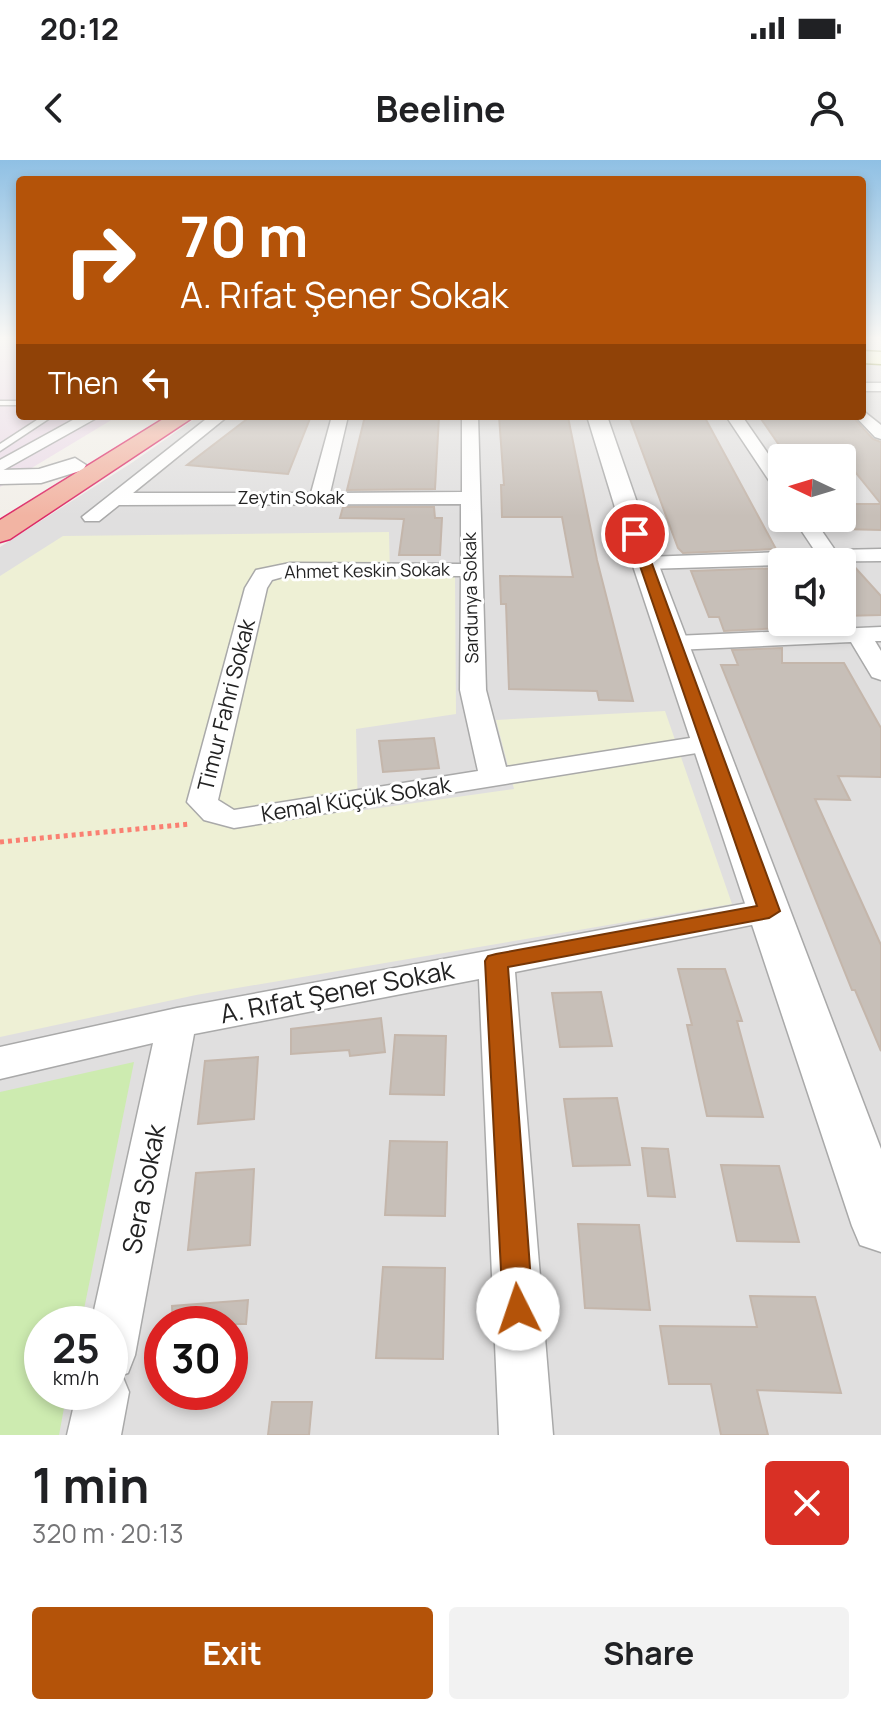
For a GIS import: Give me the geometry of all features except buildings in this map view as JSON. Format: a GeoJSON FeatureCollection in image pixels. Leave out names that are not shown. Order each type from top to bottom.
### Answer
{"type":"FeatureCollection","features":[{"type":"Feature","properties":{"kind":"highway"},"geometry":{"type":"LineString","coordinates":[[0,510],[10,479],[75,465],[148,420]]}},
{"type":"Feature","properties":{"kind":"highway"},"geometry":{"type":"LineString","coordinates":[[0,533],[178,420]]}},
{"type":"Feature","properties":{"kind":"street"},"geometry":{"type":"LineString","coordinates":[[866,419],[881,434]]}},
{"type":"Feature","properties":{"kind":"street"},"geometry":{"type":"LineString","coordinates":[[10,479],[87,420]]}},
{"type":"Feature","properties":{"kind":"street"},"geometry":{"type":"LineString","coordinates":[[92,517],[215,420]]}},
{"type":"Feature","properties":{"kind":"street"},"geometry":{"type":"LineString","coordinates":[[319,498],[339,420]]}},
{"type":"Feature","properties":{"kind":"street","name":"Sardunya Sokak"},"geometry":{"type":"LineString","coordinates":[[470,420],[473,690],[494,777]]}},
{"type":"Feature","properties":{"kind":"street"},"geometry":{"type":"LineString","coordinates":[[598,420],[645,563],[881,1226]]}},
{"type":"Feature","properties":{"kind":"street"},"geometry":{"type":"LineString","coordinates":[[737,420],[768,466]]}},
{"type":"Feature","properties":{"kind":"street","name":"Zeytin Sokak"},"geometry":{"type":"LineString","coordinates":[[113,499],[469,498]]}},
{"type":"Feature","properties":{"kind":"street"},"geometry":{"type":"LineString","coordinates":[[856,555],[881,555]]}},
{"type":"Feature","properties":{"kind":"street"},"geometry":{"type":"LineString","coordinates":[[645,563],[768,558]]}},
{"type":"Feature","properties":{"kind":"street","name":"Ahmet Keskin Sokak"},"geometry":{"type":"LineString","coordinates":[[264,575],[290,569],[470,570]]}},
{"type":"Feature","properties":{"kind":"street","name":"Timur Fahri Sokak"},"geometry":{"type":"LineString","coordinates":[[234,819],[215,814],[202,802],[256,588],[264,575]]}},
{"type":"Feature","properties":{"kind":"street"},"geometry":{"type":"LineString","coordinates":[[675,643],[870,635],[881,672]]}},
{"type":"Feature","properties":{"kind":"street","name":"Kemal Küçük Sokak"},"geometry":{"type":"LineString","coordinates":[[234,819],[709,743]]}},
{"type":"Feature","properties":{"kind":"street","name":"A. Rıfat Şener Sokak"},"geometry":{"type":"LineString","coordinates":[[0,1063],[177,1023],[769,911]]}},
{"type":"Feature","properties":{"kind":"street"},"geometry":{"type":"LineString","coordinates":[[496,961],[526,1435]]}},
{"type":"Feature","properties":{"kind":"street","name":"Sera Sokak"},"geometry":{"type":"LineString","coordinates":[[120,1306],[177,1023]]}},
{"type":"Feature","properties":{"kind":"street"},"geometry":{"type":"LineString","coordinates":[[94,1435],[99,1410]]}},
{"type":"Feature","properties":{"kind":"lane"},"geometry":{"type":"LineString","coordinates":[[0,448],[43,420]]}},
{"type":"Feature","properties":{"kind":"path","name":"Kemal Küçük Sokak"},"geometry":{"type":"LineString","coordinates":[[0,842],[234,819]]}},
{"type":"Feature","properties":{"kind":"shaded area"},"geometry":{"type":"Polygon","coordinates":[[[0,396],[16,396],[16,420],[111,420],[0,487],[0,396]]]}},
{"type":"Feature","properties":{"kind":"shaded area"},"geometry":{"type":"Polygon","coordinates":[[[866,396],[881,396],[881,1435],[0,1435],[0,547],[193,420],[866,420],[866,396]]]}},
{"type":"Feature","properties":{"kind":"green space"},"geometry":{"type":"Polygon","coordinates":[[[389,532],[390,579],[455,575],[456,714],[356,729],[358,811],[514,789],[496,720],[665,711],[732,904],[196,995],[0,1037],[0,576],[63,536],[389,532]]]}},
{"type":"Feature","properties":{"kind":"green space"},"geometry":{"type":"Polygon","coordinates":[[[134,1062],[85,1306],[24,1306],[24,1410],[64,1410],[59,1435],[0,1435],[0,1092],[134,1062]]]}},
{"type":"Feature","properties":{"kind":"route"},"geometry":{"type":"LineString","coordinates":[[518,1309],[496,961],[769,911],[635,534]]}}]}
